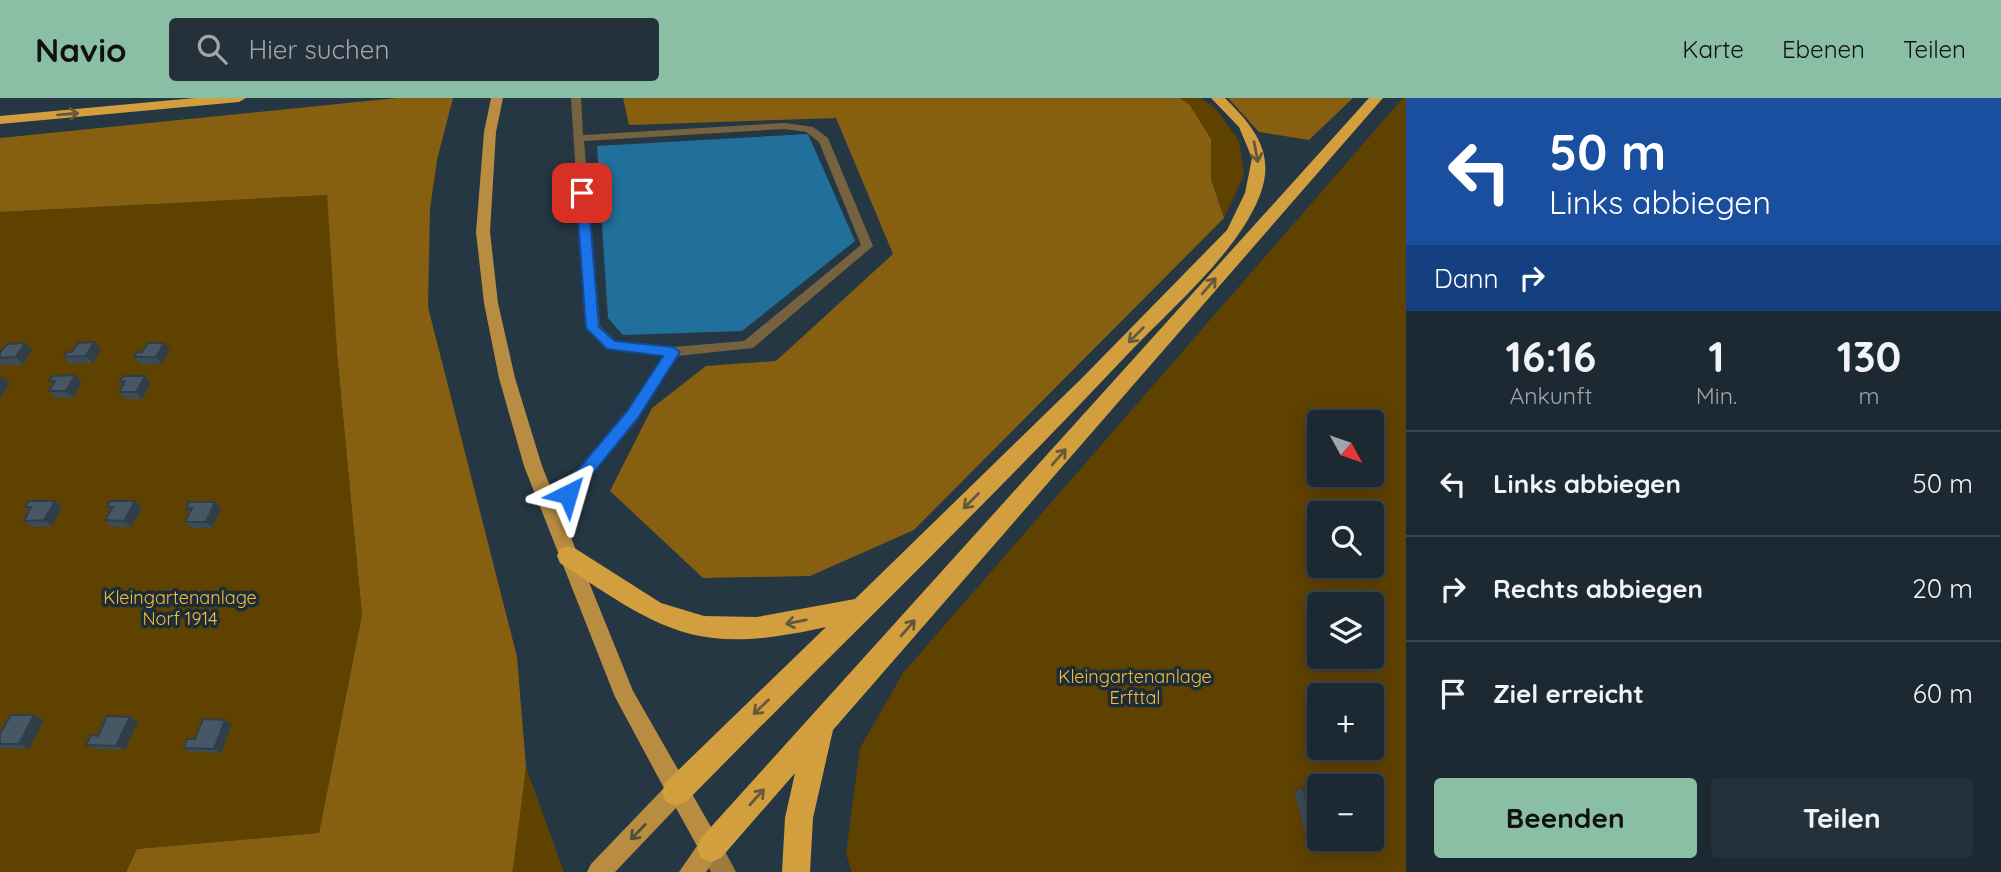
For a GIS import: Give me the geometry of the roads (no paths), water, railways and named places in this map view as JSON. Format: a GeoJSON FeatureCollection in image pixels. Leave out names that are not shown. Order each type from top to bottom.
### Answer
{"type":"FeatureCollection","features":[{"type":"Feature","properties":{"kind":"highway"},"geometry":{"type":"LineString","coordinates":[[0,120],[239,98]]}},
{"type":"Feature","properties":{"kind":"highway"},"geometry":{"type":"LineString","coordinates":[[676,792],[1107,365],[1234,232],[1254,192],[1259,158],[1245,126],[1218,98]]}},
{"type":"Feature","properties":{"kind":"highway"},"geometry":{"type":"LineString","coordinates":[[711,848],[822,726],[1376,98]]}},
{"type":"Feature","properties":{"kind":"highway"},"geometry":{"type":"LineString","coordinates":[[568,556],[655,612],[702,625],[759,628],[863,608]]}},
{"type":"Feature","properties":{"kind":"highway"},"geometry":{"type":"LineString","coordinates":[[796,872],[795,845],[801,796],[822,726]]}},
{"type":"Feature","properties":{"kind":"main road"},"geometry":{"type":"LineString","coordinates":[[495,104],[490,131],[483,232],[491,303],[507,378],[533,466],[625,697],[676,792],[724,872]]}},
{"type":"Feature","properties":{"kind":"main road"},"geometry":{"type":"LineString","coordinates":[[599,872],[676,792]]}},
{"type":"Feature","properties":{"kind":"main road"},"geometry":{"type":"LineString","coordinates":[[691,872],[711,848]]}},
{"type":"Feature","properties":{"kind":"lane"},"geometry":{"type":"LineString","coordinates":[[576,98],[578,138],[593,328],[612,346],[673,352],[748,345],[867,246],[824,140],[809,129],[785,126],[578,138]]}},
{"type":"Feature","properties":{"kind":"lane"},"geometry":{"type":"LineString","coordinates":[[551,513],[633,414],[673,352]]}},
{"type":"Feature","properties":{"kind":"water"},"geometry":{"type":"Polygon","coordinates":[[[808,134],[855,241],[742,331],[623,335],[608,318],[597,146],[808,134]]]}},
{"type":"Feature","properties":{"kind":"park label","name":"Kleingartenanlage Norf 1914"},"geometry":{"type":"Point","coordinates":[180,608]}},
{"type":"Feature","properties":{"kind":"park label","name":"Kleingartenanlage Erfttal"},"geometry":{"type":"Point","coordinates":[1135,687]}}]}
